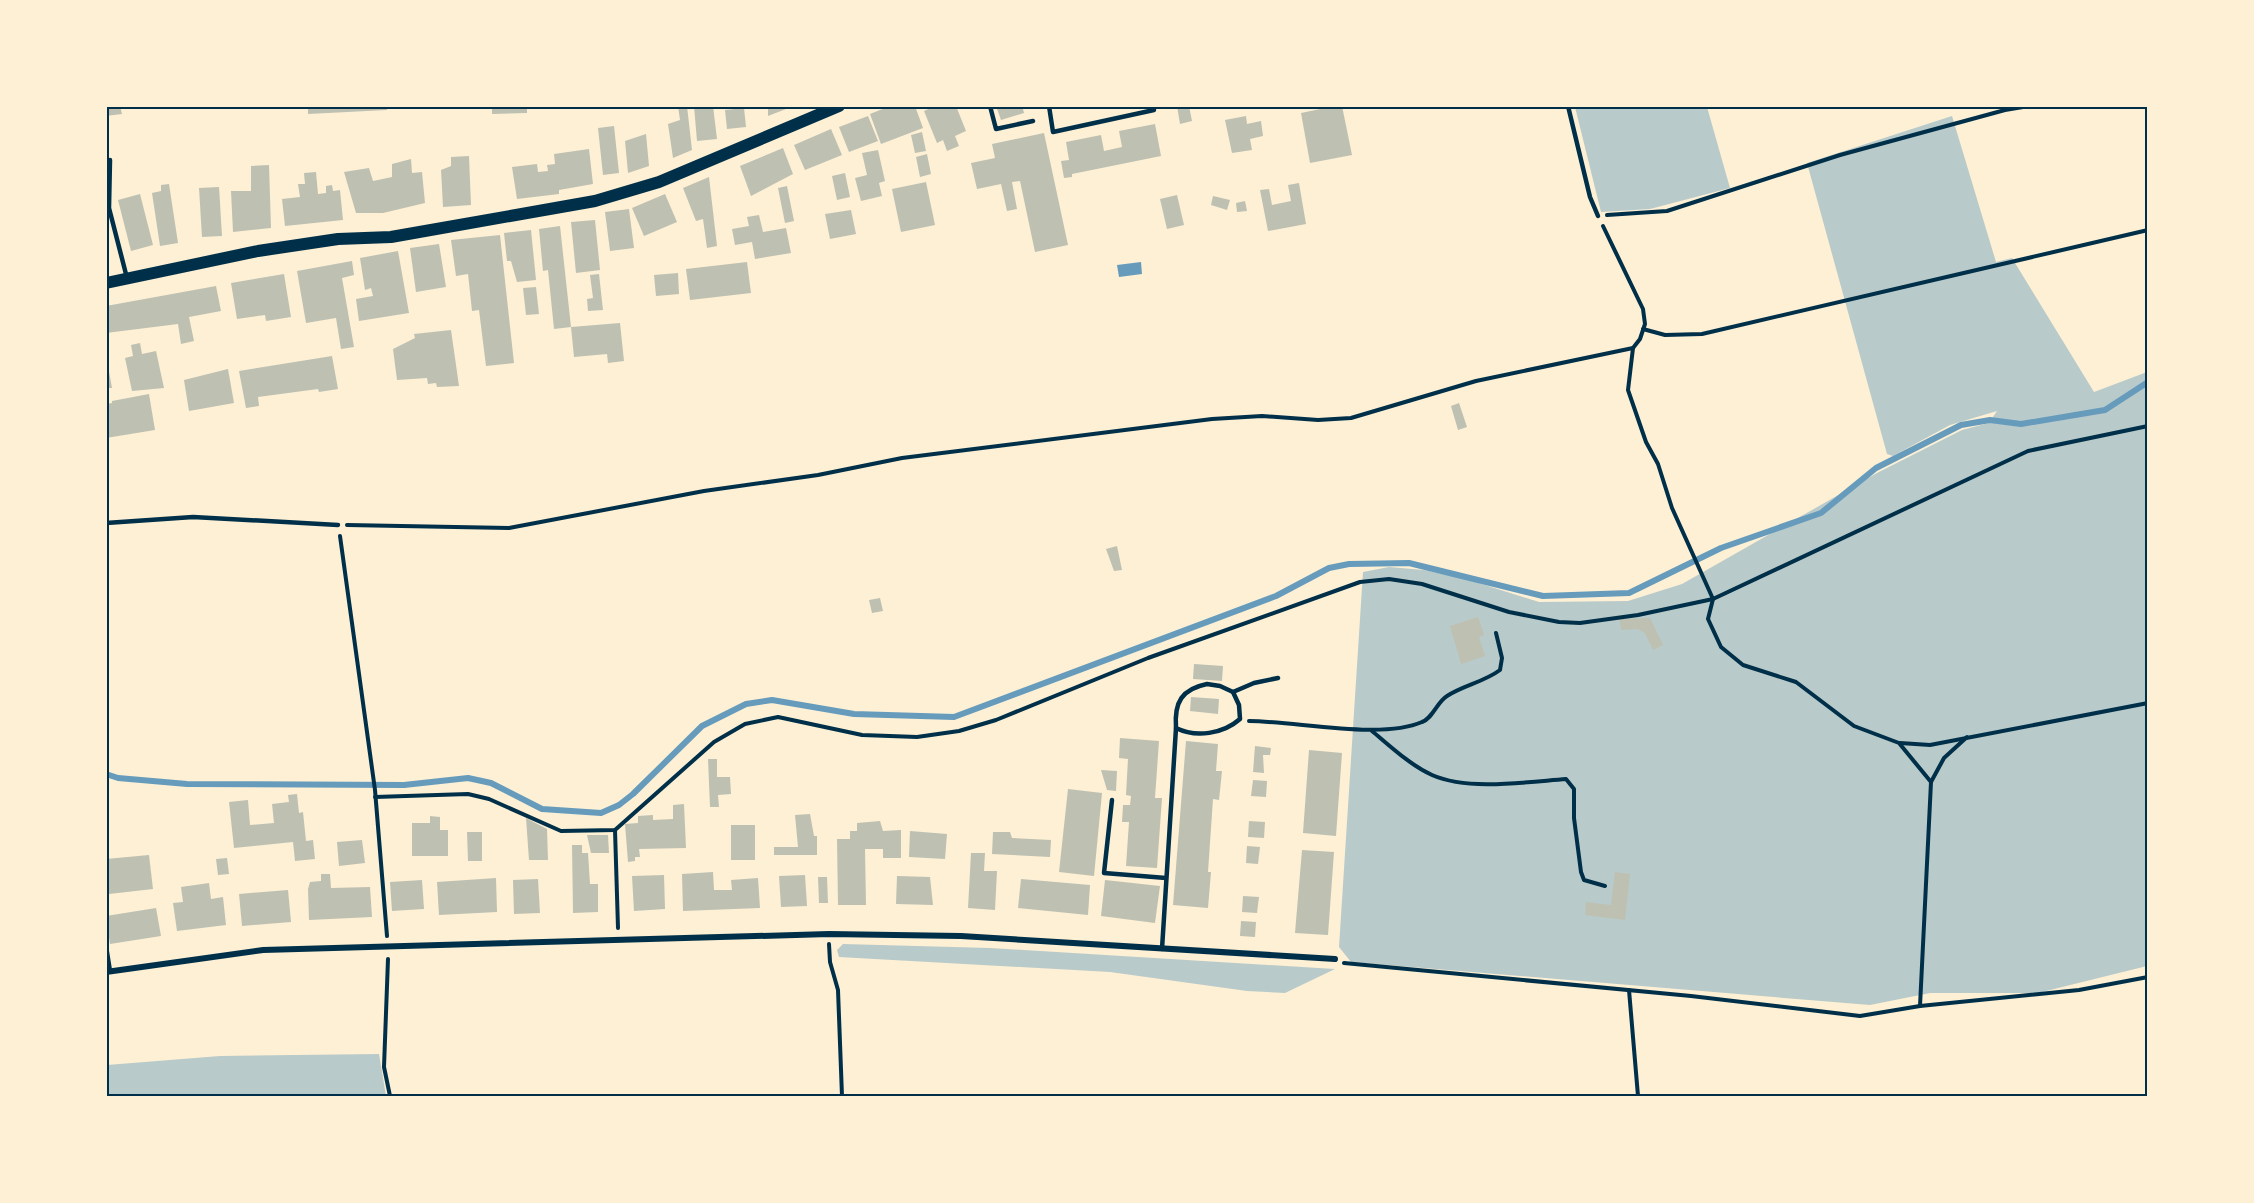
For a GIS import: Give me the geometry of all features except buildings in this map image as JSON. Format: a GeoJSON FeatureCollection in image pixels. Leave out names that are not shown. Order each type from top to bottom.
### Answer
{"type":"FeatureCollection","features":[{"type":"Feature","properties":{"kind":"main road"},"geometry":{"type":"LineString","coordinates":[[106,283],[269,249],[338,239],[391,237],[595,201],[659,182],[840,106]]}},
{"type":"Feature","properties":{"kind":"street"},"geometry":{"type":"LineString","coordinates":[[108,972],[262,950],[829,934],[961,936],[1335,959]]}},
{"type":"Feature","properties":{"kind":"lane"},"geometry":{"type":"LineString","coordinates":[[990,106],[996,129],[1033,121]]}},
{"type":"Feature","properties":{"kind":"lane"},"geometry":{"type":"LineString","coordinates":[[1049,106],[1053,132],[1154,110]]}},
{"type":"Feature","properties":{"kind":"lane"},"geometry":{"type":"LineString","coordinates":[[1568,106],[1590,197],[1598,216]]}},
{"type":"Feature","properties":{"kind":"lane"},"geometry":{"type":"LineString","coordinates":[[110,160],[110,208],[127,278]]}},
{"type":"Feature","properties":{"kind":"lane"},"geometry":{"type":"LineString","coordinates":[[106,523],[193,517],[339,525]]}},
{"type":"Feature","properties":{"kind":"lane"},"geometry":{"type":"LineString","coordinates":[[1233,692],[1254,683],[1278,678]]}},
{"type":"Feature","properties":{"kind":"lane"},"geometry":{"type":"LineString","coordinates":[[1162,949],[1175,717],[1180,698],[1192,687],[1220,686],[1233,692],[1239,705],[1240,719],[1231,727],[1218,732],[1185,732],[1176,728]]}},
{"type":"Feature","properties":{"kind":"lane"},"geometry":{"type":"LineString","coordinates":[[1112,800],[1104,873],[1166,879]]}},
{"type":"Feature","properties":{"kind":"lane"},"geometry":{"type":"LineString","coordinates":[[106,946],[108,972]]}},
{"type":"Feature","properties":{"kind":"path"},"geometry":{"type":"LineString","coordinates":[[2029,106],[2005,110],[1840,155],[1667,211],[1598,216],[1642,309],[1643,329],[1634,348],[1628,390],[1688,548],[1713,599],[1708,619],[1721,647],[1743,665],[1796,682],[1854,726],[1899,743],[1930,745],[2148,703]]}},
{"type":"Feature","properties":{"kind":"path"},"geometry":{"type":"LineString","coordinates":[[1643,329],[1665,335],[1702,334],[2148,230]]}},
{"type":"Feature","properties":{"kind":"path"},"geometry":{"type":"LineString","coordinates":[[390,1096],[384,1067],[388,945],[375,790],[339,525],[509,528],[704,490],[819,475],[914,457],[1212,419],[1262,416],[1318,420],[1351,418],[1476,381],[1634,348]]}},
{"type":"Feature","properties":{"kind":"path"},"geometry":{"type":"LineString","coordinates":[[375,797],[468,794],[489,799],[561,831],[615,830],[714,742],[745,724],[778,717],[862,735],[917,737],[959,731],[996,720],[1148,658],[1360,582],[1389,579],[1422,584],[1509,612],[1559,622],[1609,620],[1713,599],[2028,451],[2148,426]]}},
{"type":"Feature","properties":{"kind":"path"},"geometry":{"type":"LineString","coordinates":[[1240,719],[1372,731],[1423,722],[1444,697],[1469,684],[1490,678],[1500,670],[1502,658],[1496,633]]}},
{"type":"Feature","properties":{"kind":"path"},"geometry":{"type":"LineString","coordinates":[[1372,731],[1412,763],[1446,780],[1492,783],[1566,779],[1574,789],[1574,818],[1581,872],[1584,880],[1605,886]]}},
{"type":"Feature","properties":{"kind":"path"},"geometry":{"type":"LineString","coordinates":[[1920,1006],[1931,782],[1944,758],[1967,737]]}},
{"type":"Feature","properties":{"kind":"path"},"geometry":{"type":"LineString","coordinates":[[1899,743],[1931,782]]}},
{"type":"Feature","properties":{"kind":"path"},"geometry":{"type":"LineString","coordinates":[[615,830],[618,939]]}},
{"type":"Feature","properties":{"kind":"path"},"geometry":{"type":"LineString","coordinates":[[829,934],[830,962],[838,990],[842,1096]]}},
{"type":"Feature","properties":{"kind":"path"},"geometry":{"type":"LineString","coordinates":[[1335,959],[1348,964],[1629,990],[1860,1016],[1920,1006],[2079,990],[2148,977]]}},
{"type":"Feature","properties":{"kind":"path"},"geometry":{"type":"LineString","coordinates":[[1629,990],[1638,1096]]}},
{"type":"Feature","properties":{"kind":"shaded area"},"geometry":{"type":"Polygon","coordinates":[[[1575,107],[1707,107],[1730,188],[1650,209],[1601,212],[1575,107]]]}},
{"type":"Feature","properties":{"kind":"shaded area"},"geometry":{"type":"Polygon","coordinates":[[[1952,116],[1996,262],[2012,258],[2094,392],[2147,372],[2147,966],[2038,993],[1930,993],[1870,1005],[1351,962],[1339,947],[1363,572],[1389,567],[1424,570],[1466,579],[1539,602],[1628,601],[1682,584],[1877,473],[1962,430],[1989,423],[1997,411],[1950,425],[1893,456],[1887,454],[1807,163],[1952,116]]]}},
{"type":"Feature","properties":{"kind":"shaded area"},"geometry":{"type":"Polygon","coordinates":[[[843,944],[990,948],[1335,969],[1285,993],[1247,991],[1110,972],[839,957],[837,950],[843,944]]]}},
{"type":"Feature","properties":{"kind":"shaded area"},"geometry":{"type":"Polygon","coordinates":[[[379,1054],[386,1096],[107,1096],[107,1065],[220,1056],[379,1054]]]}},
{"type":"Feature","properties":{"kind":"water"},"geometry":{"type":"Polygon","coordinates":[[[1141,262],[1142,274],[1119,277],[1117,265],[1141,262]]]}},
{"type":"Feature","properties":{"kind":"waterway"},"geometry":{"type":"LineString","coordinates":[[106,774],[118,778],[187,784],[404,785],[468,778],[491,783],[542,809],[601,813],[619,805],[633,794],[702,726],[746,704],[772,700],[854,714],[954,717],[1276,596],[1329,568],[1349,564],[1409,563],[1543,596],[1629,593],[1721,548],[1821,513],[1876,468],[1961,425],[1990,420],[2021,424],[2105,410],[2148,382]]}}]}
